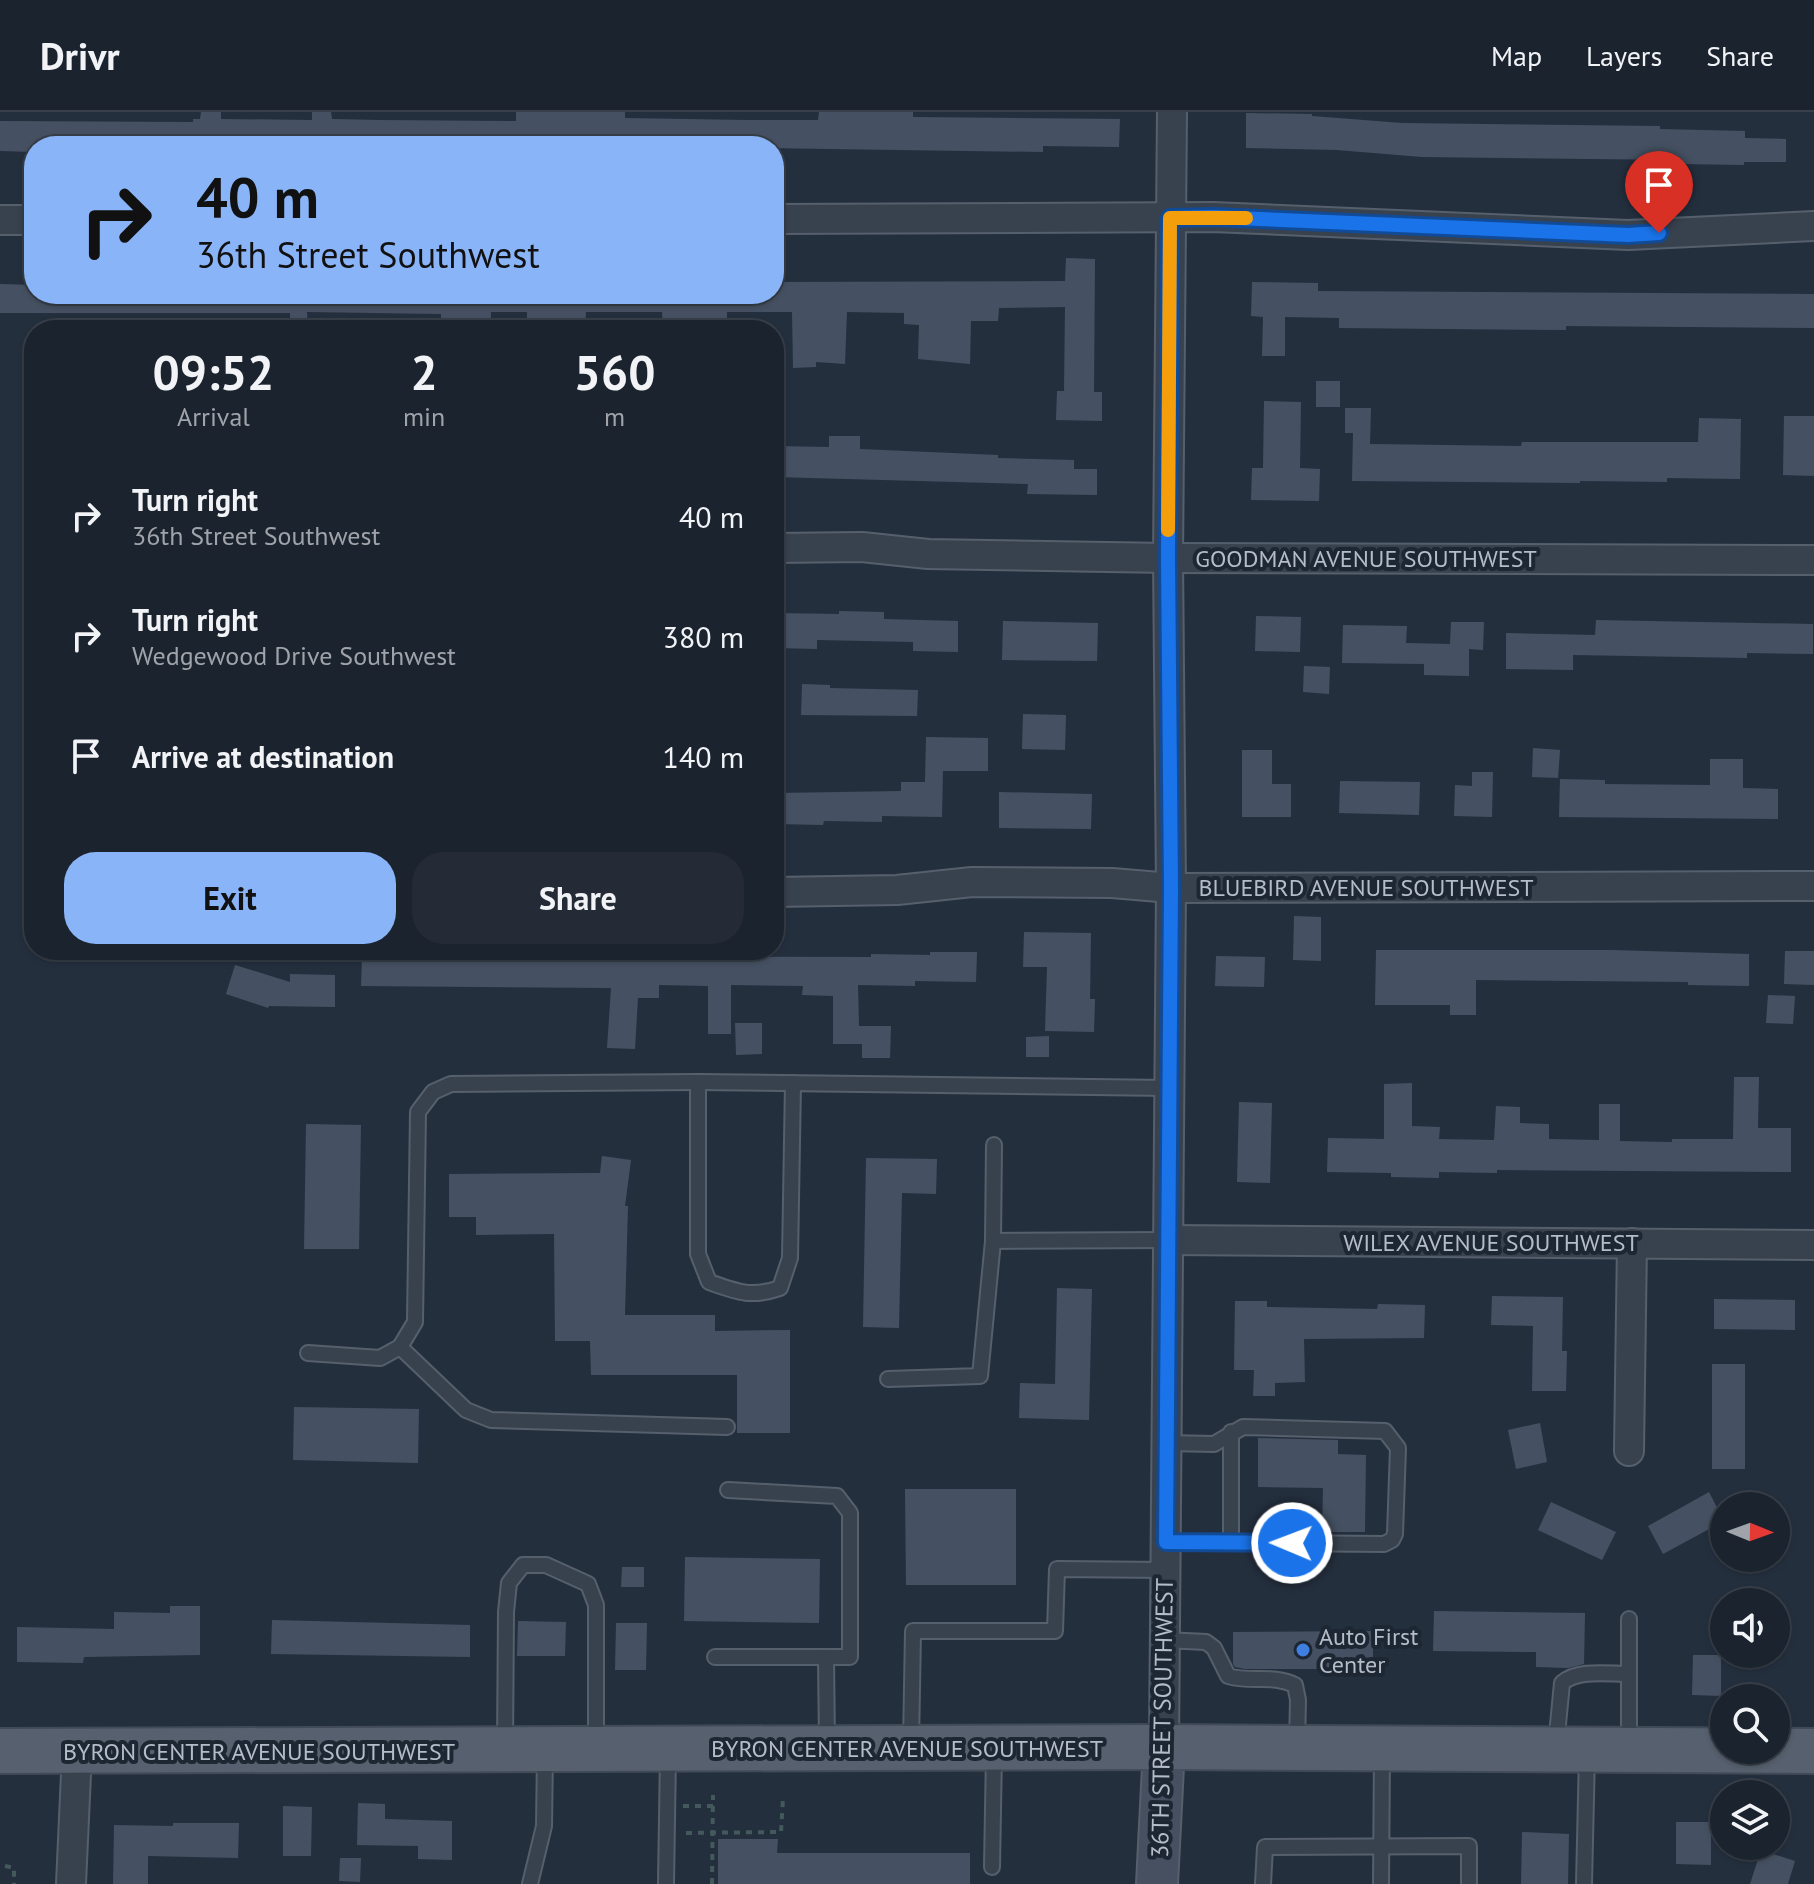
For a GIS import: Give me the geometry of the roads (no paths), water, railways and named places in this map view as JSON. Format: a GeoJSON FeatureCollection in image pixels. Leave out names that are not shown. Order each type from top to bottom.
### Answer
{"type":"FeatureCollection","features":[{"type":"Feature","properties":{"kind":"main road","name":"BYRON CENTER AVENUE SOUTHWEST"},"geometry":{"type":"LineString","coordinates":[[0,1751],[1164,1747],[1814,1751]]}},
{"type":"Feature","properties":{"kind":"street","name":"36TH STREET SOUTHWEST"},"geometry":{"type":"LineString","coordinates":[[1157,1884],[1164,1747],[1165,1640],[1171,888],[1168,558],[1172,112]]}},
{"type":"Feature","properties":{"kind":"street"},"geometry":{"type":"LineString","coordinates":[[784,219],[1213,217],[1628,235],[1814,226]]}},
{"type":"Feature","properties":{"kind":"street"},"geometry":{"type":"LineString","coordinates":[[0,220],[24,220]]}},
{"type":"Feature","properties":{"kind":"street","name":"GOODMAN AVENUE SOUTHWEST"},"geometry":{"type":"LineString","coordinates":[[784,548],[862,547],[928,554],[1168,558],[1814,560]]}},
{"type":"Feature","properties":{"kind":"street","name":"BLUEBIRD AVENUE SOUTHWEST"},"geometry":{"type":"LineString","coordinates":[[784,892],[897,890],[972,882],[1112,883],[1171,888],[1814,886]]}},
{"type":"Feature","properties":{"kind":"street","name":"WILEX AVENUE SOUTHWEST"},"geometry":{"type":"LineString","coordinates":[[1167,1240],[1814,1245]]}},
{"type":"Feature","properties":{"kind":"street"},"geometry":{"type":"LineString","coordinates":[[1629,1451],[1632,1243]]}},
{"type":"Feature","properties":{"kind":"street"},"geometry":{"type":"LineString","coordinates":[[71,1884],[77,1752]]}},
{"type":"Feature","properties":{"kind":"lane"},"geometry":{"type":"LineString","coordinates":[[308,1353],[380,1358],[400,1347],[415,1322],[418,1112],[433,1092],[451,1084],[698,1082],[1168,1088]]}},
{"type":"Feature","properties":{"kind":"lane"},"geometry":{"type":"LineString","coordinates":[[698,1082],[698,1254],[709,1282],[760,1295],[780,1288],[790,1258],[793,1083]]}},
{"type":"Feature","properties":{"kind":"lane"},"geometry":{"type":"LineString","coordinates":[[888,1379],[980,1376],[993,1241],[994,1145]]}},
{"type":"Feature","properties":{"kind":"lane"},"geometry":{"type":"LineString","coordinates":[[993,1241],[1167,1240]]}},
{"type":"Feature","properties":{"kind":"lane"},"geometry":{"type":"LineString","coordinates":[[400,1347],[466,1410],[491,1420],[727,1427]]}},
{"type":"Feature","properties":{"kind":"lane"},"geometry":{"type":"LineString","coordinates":[[911,1748],[913,1631],[1055,1631],[1057,1569],[1165,1556],[1231,1542],[1384,1544],[1392,1540],[1395,1534],[1398,1448],[1385,1431],[1243,1427],[1214,1444],[1166,1443]]}},
{"type":"Feature","properties":{"kind":"lane"},"geometry":{"type":"LineString","coordinates":[[1231,1432],[1231,1542]]}},
{"type":"Feature","properties":{"kind":"lane"},"geometry":{"type":"LineString","coordinates":[[715,1657],[850,1657],[850,1513],[837,1496],[728,1490]]}},
{"type":"Feature","properties":{"kind":"lane"},"geometry":{"type":"LineString","coordinates":[[530,1884],[544,1826],[525,1750],[506,1612],[509,1583],[523,1565],[546,1565],[588,1584],[596,1605],[596,1750]]}},
{"type":"Feature","properties":{"kind":"lane"},"geometry":{"type":"LineString","coordinates":[[1584,1884],[1591,1750],[1629,1674],[1629,1619]]}},
{"type":"Feature","properties":{"kind":"lane"},"geometry":{"type":"LineString","coordinates":[[1165,1640],[1206,1642],[1214,1648],[1228,1676],[1235,1679],[1283,1679],[1295,1685],[1298,1700],[1297,1748]]}},
{"type":"Feature","properties":{"kind":"lane"},"geometry":{"type":"LineString","coordinates":[[826,1657],[827,1749]]}},
{"type":"Feature","properties":{"kind":"lane"},"geometry":{"type":"LineString","coordinates":[[1591,1750],[1562,1683],[1568,1677],[1585,1674],[1629,1674]]}},
{"type":"Feature","properties":{"kind":"lane"},"geometry":{"type":"LineString","coordinates":[[992,1867],[994,1748]]}},
{"type":"Feature","properties":{"kind":"lane"},"geometry":{"type":"LineString","coordinates":[[1381,1884],[1382,1748]]}},
{"type":"Feature","properties":{"kind":"lane"},"geometry":{"type":"LineString","coordinates":[[666,1884],[668,1749]]}},
{"type":"Feature","properties":{"kind":"lane"},"geometry":{"type":"LineString","coordinates":[[1263,1884],[1265,1847],[1469,1846],[1469,1884]]}},
{"type":"Feature","properties":{"kind":"place","name":"Auto First Center"},"geometry":{"type":"Point","coordinates":[1303,1650]}}]}
